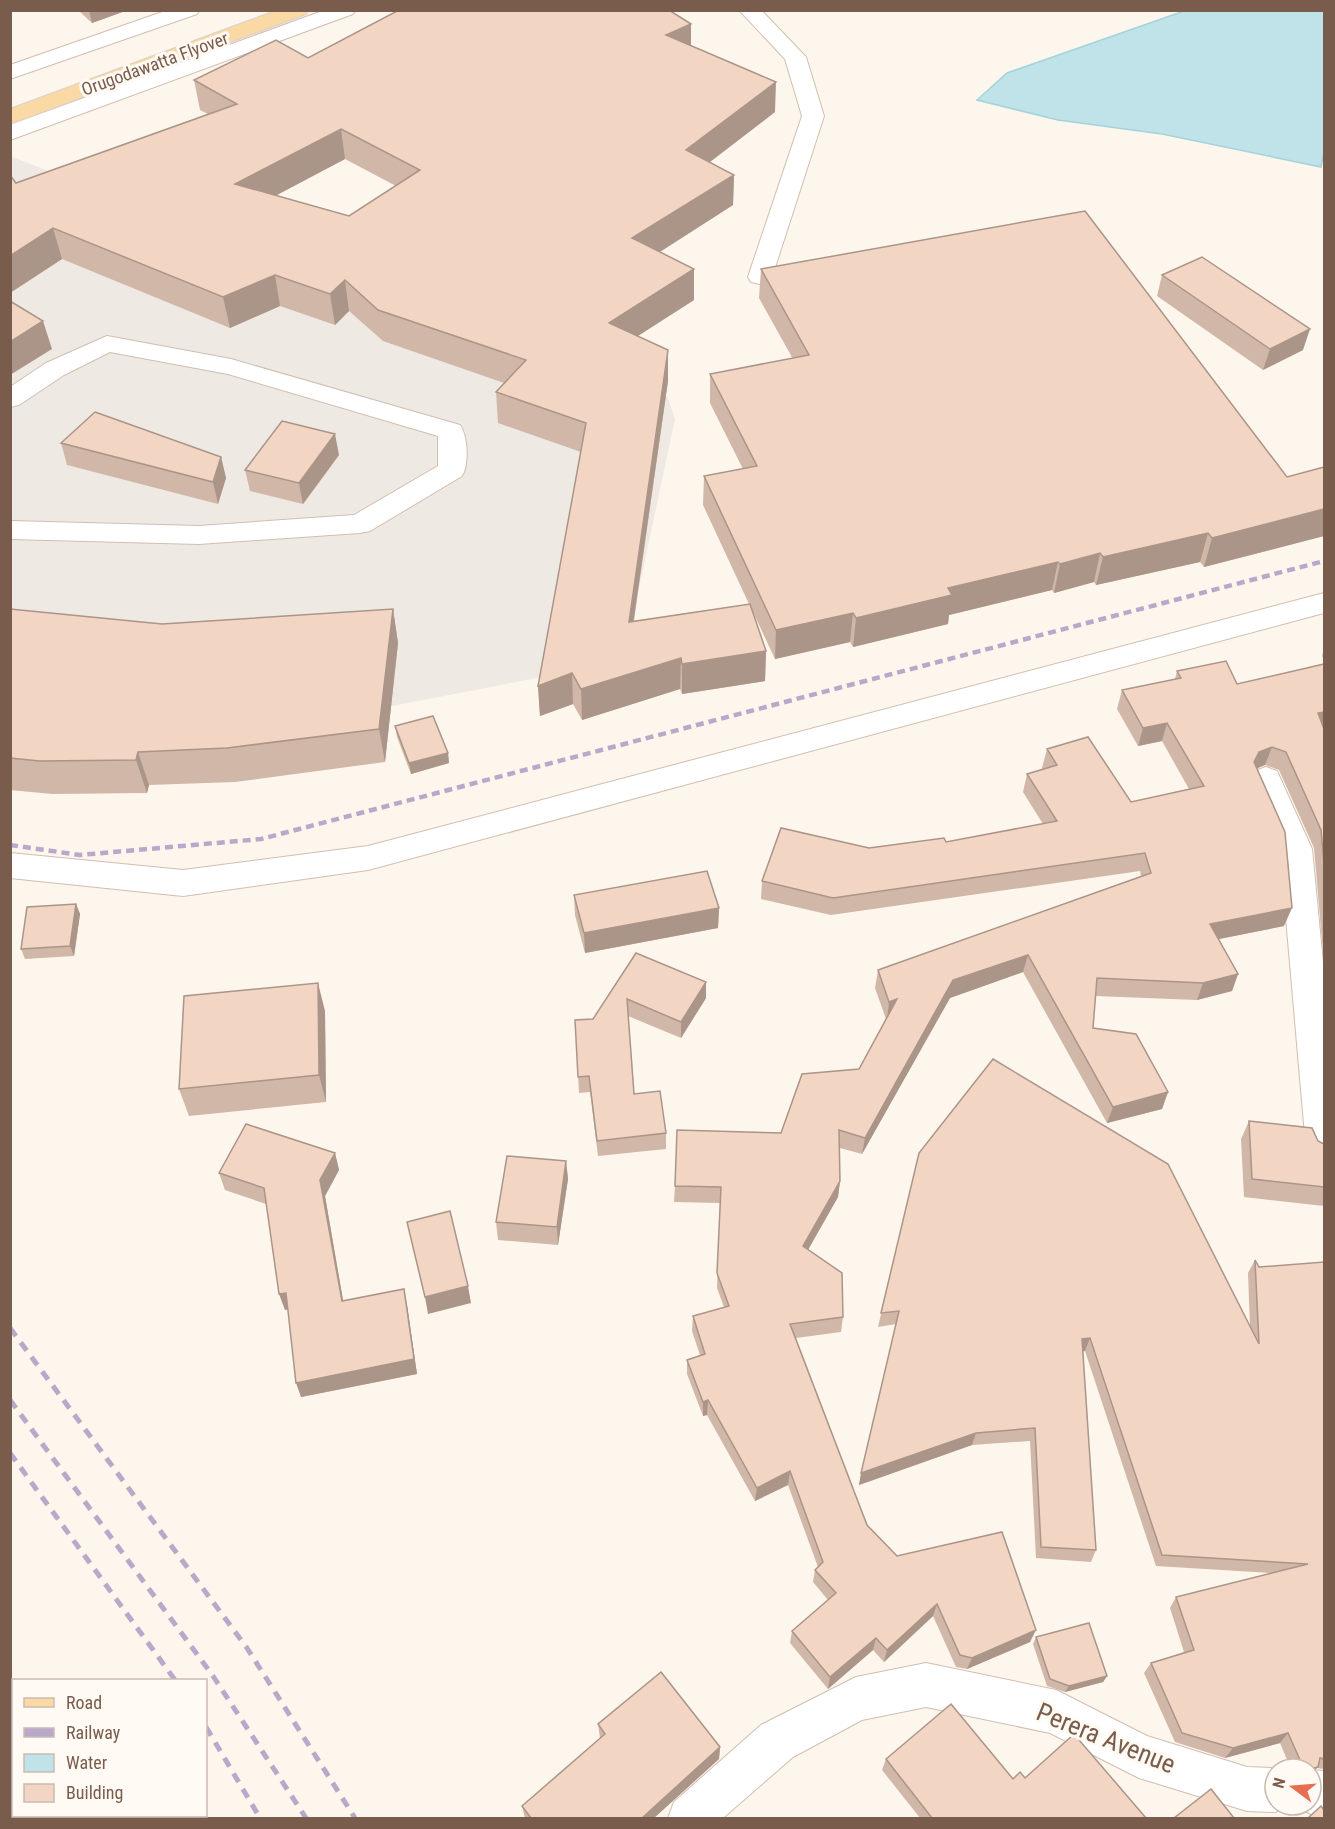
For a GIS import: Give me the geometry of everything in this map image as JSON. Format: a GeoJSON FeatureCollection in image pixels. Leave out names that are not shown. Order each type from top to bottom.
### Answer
{"type":"FeatureCollection","features":[{"type":"Feature","properties":{"kind":"main road","name":"Orugodawatta Flyover"},"geometry":{"type":"LineString","coordinates":[[10,93],[239,10]]}},
{"type":"Feature","properties":{"kind":"main road","name":"Orugodawatta Flyover"},"geometry":{"type":"LineString","coordinates":[[10,117],[299,10]]}},
{"type":"Feature","properties":{"kind":"street"},"geometry":{"type":"LineString","coordinates":[[10,73],[190,10]]}},
{"type":"Feature","properties":{"kind":"street"},"geometry":{"type":"LineString","coordinates":[[10,133],[346,10]]}},
{"type":"Feature","properties":{"kind":"street"},"geometry":{"type":"LineString","coordinates":[[749,10],[795,57],[813,116],[760,277]]}},
{"type":"Feature","properties":{"kind":"street"},"geometry":{"type":"LineString","coordinates":[[10,399],[55,369],[107,344],[231,367],[451,431],[452,470],[360,524],[199,536],[10,530]]}},
{"type":"Feature","properties":{"kind":"street"},"geometry":{"type":"LineString","coordinates":[[10,866],[183,882],[368,858],[938,708],[1324,603]]}},
{"type":"Feature","properties":{"kind":"street"},"geometry":{"type":"LineString","coordinates":[[1266,779],[1296,849],[1324,1147]]}},
{"type":"Feature","properties":{"kind":"street","name":"Perera Avenue"},"geometry":{"type":"LineString","coordinates":[[690,1818],[777,1741],[856,1699],[926,1685],[1056,1712],[1139,1756],[1247,1789],[1263,1790]]}},
{"type":"Feature","properties":{"kind":"shaded area"},"geometry":{"type":"Polygon","coordinates":[[[10,156],[64,177],[249,235],[668,398],[675,419],[630,631],[557,674],[346,715],[11,713],[10,156]]]}},
{"type":"Feature","properties":{"kind":"shaded area"},"geometry":{"type":"Polygon","coordinates":[[[10,1734],[12,1736],[12,1817],[60,1818],[11,1818],[10,1734]]]}},
{"type":"Feature","properties":{"kind":"water"},"geometry":{"type":"Polygon","coordinates":[[[1184,11],[1324,11],[1324,152],[1321,167],[1162,134],[1058,120],[977,100],[1007,73],[1184,11]]]}},
{"type":"Feature","properties":{"kind":"building"},"geometry":{"type":"Polygon","coordinates":[[[399,10],[669,10],[691,24],[666,35],[776,82],[686,150],[734,175],[632,238],[694,269],[609,323],[668,350],[629,622],[750,604],[766,651],[682,664],[681,658],[581,689],[572,673],[538,686],[586,423],[496,392],[526,360],[378,310],[345,280],[330,294],[275,275],[223,297],[53,228],[10,256],[10,175],[16,183],[237,104],[194,80],[276,40],[308,58],[399,10]],[[341,129],[235,184],[349,216],[420,170],[341,129]]]}},
{"type":"Feature","properties":{"kind":"building"},"geometry":{"type":"Polygon","coordinates":[[[1085,211],[1287,477],[1324,467],[1324,509],[1212,538],[1208,533],[1103,557],[1100,553],[1060,564],[1058,562],[948,588],[952,595],[856,618],[853,613],[776,630],[704,476],[757,466],[710,374],[809,355],[761,269],[1085,211]]]}},
{"type":"Feature","properties":{"kind":"building"},"geometry":{"type":"Polygon","coordinates":[[[1202,257],[1310,329],[1270,349],[1162,275],[1202,257]]]}},
{"type":"Feature","properties":{"kind":"building"},"geometry":{"type":"Polygon","coordinates":[[[10,301],[43,321],[10,342],[10,301]]]}},
{"type":"Feature","properties":{"kind":"building"},"geometry":{"type":"Polygon","coordinates":[[[95,412],[221,457],[213,482],[61,443],[95,412]]]}},
{"type":"Feature","properties":{"kind":"building"},"geometry":{"type":"Polygon","coordinates":[[[282,421],[335,434],[299,483],[245,470],[282,421]]]}},
{"type":"Feature","properties":{"kind":"building"},"geometry":{"type":"Polygon","coordinates":[[[10,609],[162,624],[393,609],[379,729],[227,748],[138,752],[136,760],[40,761],[10,758],[10,609]]]}},
{"type":"Feature","properties":{"kind":"building"},"geometry":{"type":"Polygon","coordinates":[[[1226,661],[1237,684],[1324,664],[1324,712],[1318,713],[1324,729],[1324,863],[1321,830],[1286,752],[1272,747],[1259,752],[1254,762],[1285,832],[1292,908],[1210,924],[1238,974],[1203,983],[1097,978],[1093,1028],[1136,1034],[1168,1092],[1113,1107],[1028,955],[953,980],[865,1138],[839,1130],[840,1181],[803,1246],[842,1273],[843,1317],[790,1324],[867,1525],[897,1556],[1002,1532],[1036,1630],[972,1658],[960,1655],[937,1604],[887,1650],[876,1638],[830,1677],[792,1631],[836,1593],[815,1570],[823,1562],[790,1471],[757,1488],[708,1400],[703,1402],[687,1360],[705,1354],[693,1316],[729,1306],[717,1273],[721,1187],[675,1186],[677,1130],[781,1133],[802,1074],[859,1069],[897,999],[889,1002],[878,970],[1151,873],[1145,853],[833,898],[762,881],[781,828],[869,848],[944,838],[946,842],[1057,821],[1027,774],[1057,765],[1047,749],[1088,737],[1131,802],[1204,786],[1167,723],[1143,728],[1122,690],[1181,678],[1177,671],[1226,661]]]}},
{"type":"Feature","properties":{"kind":"building"},"geometry":{"type":"Polygon","coordinates":[[[433,716],[448,753],[409,763],[395,726],[433,716]]]}},
{"type":"Feature","properties":{"kind":"building"},"geometry":{"type":"Polygon","coordinates":[[[707,871],[719,908],[584,933],[574,895],[707,871]]]}},
{"type":"Feature","properties":{"kind":"building"},"geometry":{"type":"Polygon","coordinates":[[[76,904],[70,946],[21,949],[27,907],[76,904]]]}},
{"type":"Feature","properties":{"kind":"building"},"geometry":{"type":"Polygon","coordinates":[[[636,953],[706,982],[681,1022],[627,999],[634,1094],[660,1091],[666,1133],[597,1141],[589,1076],[578,1077],[575,1020],[593,1019],[636,953]]]}},
{"type":"Feature","properties":{"kind":"building"},"geometry":{"type":"Polygon","coordinates":[[[318,983],[319,1075],[179,1089],[184,996],[318,983]]]}},
{"type":"Feature","properties":{"kind":"building"},"geometry":{"type":"Polygon","coordinates":[[[993,1059],[1168,1164],[1259,1344],[1255,1260],[1259,1267],[1324,1262],[1324,1759],[1323,1757],[1299,1757],[1288,1733],[1233,1748],[1182,1733],[1151,1663],[1194,1650],[1176,1597],[1308,1564],[1162,1555],[1090,1338],[1082,1339],[1096,1550],[1041,1547],[1035,1428],[976,1433],[861,1473],[899,1311],[881,1313],[919,1153],[993,1059]]]}},
{"type":"Feature","properties":{"kind":"building"},"geometry":{"type":"Polygon","coordinates":[[[1249,1121],[1312,1128],[1318,1141],[1324,1144],[1324,1187],[1252,1179],[1249,1121]]]}},
{"type":"Feature","properties":{"kind":"building"},"geometry":{"type":"Polygon","coordinates":[[[246,1124],[335,1153],[320,1180],[342,1301],[404,1289],[414,1359],[296,1383],[286,1293],[279,1294],[264,1188],[219,1173],[246,1124]]]}},
{"type":"Feature","properties":{"kind":"building"},"geometry":{"type":"Polygon","coordinates":[[[507,1156],[566,1161],[557,1227],[496,1222],[507,1156]]]}},
{"type":"Feature","properties":{"kind":"building"},"geometry":{"type":"Polygon","coordinates":[[[450,1211],[468,1286],[425,1297],[407,1222],[450,1211]]]}},
{"type":"Feature","properties":{"kind":"building"},"geometry":{"type":"Polygon","coordinates":[[[1089,1623],[1107,1676],[1069,1686],[1050,1679],[1036,1637],[1089,1623]]]}},
{"type":"Feature","properties":{"kind":"building"},"geometry":{"type":"Polygon","coordinates":[[[661,1672],[720,1747],[642,1818],[531,1818],[522,1806],[605,1734],[598,1724],[661,1672]]]}},
{"type":"Feature","properties":{"kind":"building"},"geometry":{"type":"Polygon","coordinates":[[[951,1704],[1013,1779],[1020,1772],[1025,1778],[1074,1734],[1146,1818],[932,1818],[886,1759],[951,1704]]]}},
{"type":"Feature","properties":{"kind":"building"},"geometry":{"type":"Polygon","coordinates":[[[1211,1789],[1234,1818],[1174,1818],[1211,1789]]]}},
{"type":"Feature","properties":{"kind":"building"},"geometry":{"type":"Polygon","coordinates":[[[1324,1810],[1324,1818],[1308,1818],[1323,1817],[1324,1810]]]}},
{"type":"Feature","properties":{"kind":"railway"},"geometry":{"type":"LineString","coordinates":[[10,845],[80,855],[261,839],[1324,561]]}},
{"type":"Feature","properties":{"kind":"railway"},"geometry":{"type":"LineString","coordinates":[[10,1328],[247,1648],[355,1818]]}},
{"type":"Feature","properties":{"kind":"railway"},"geometry":{"type":"LineString","coordinates":[[10,1400],[213,1676],[306,1818]]}},
{"type":"Feature","properties":{"kind":"railway"},"geometry":{"type":"LineString","coordinates":[[10,1453],[174,1679]]}},
{"type":"Feature","properties":{"kind":"railway"},"geometry":{"type":"LineString","coordinates":[[207,1729],[260,1818]]}}]}
